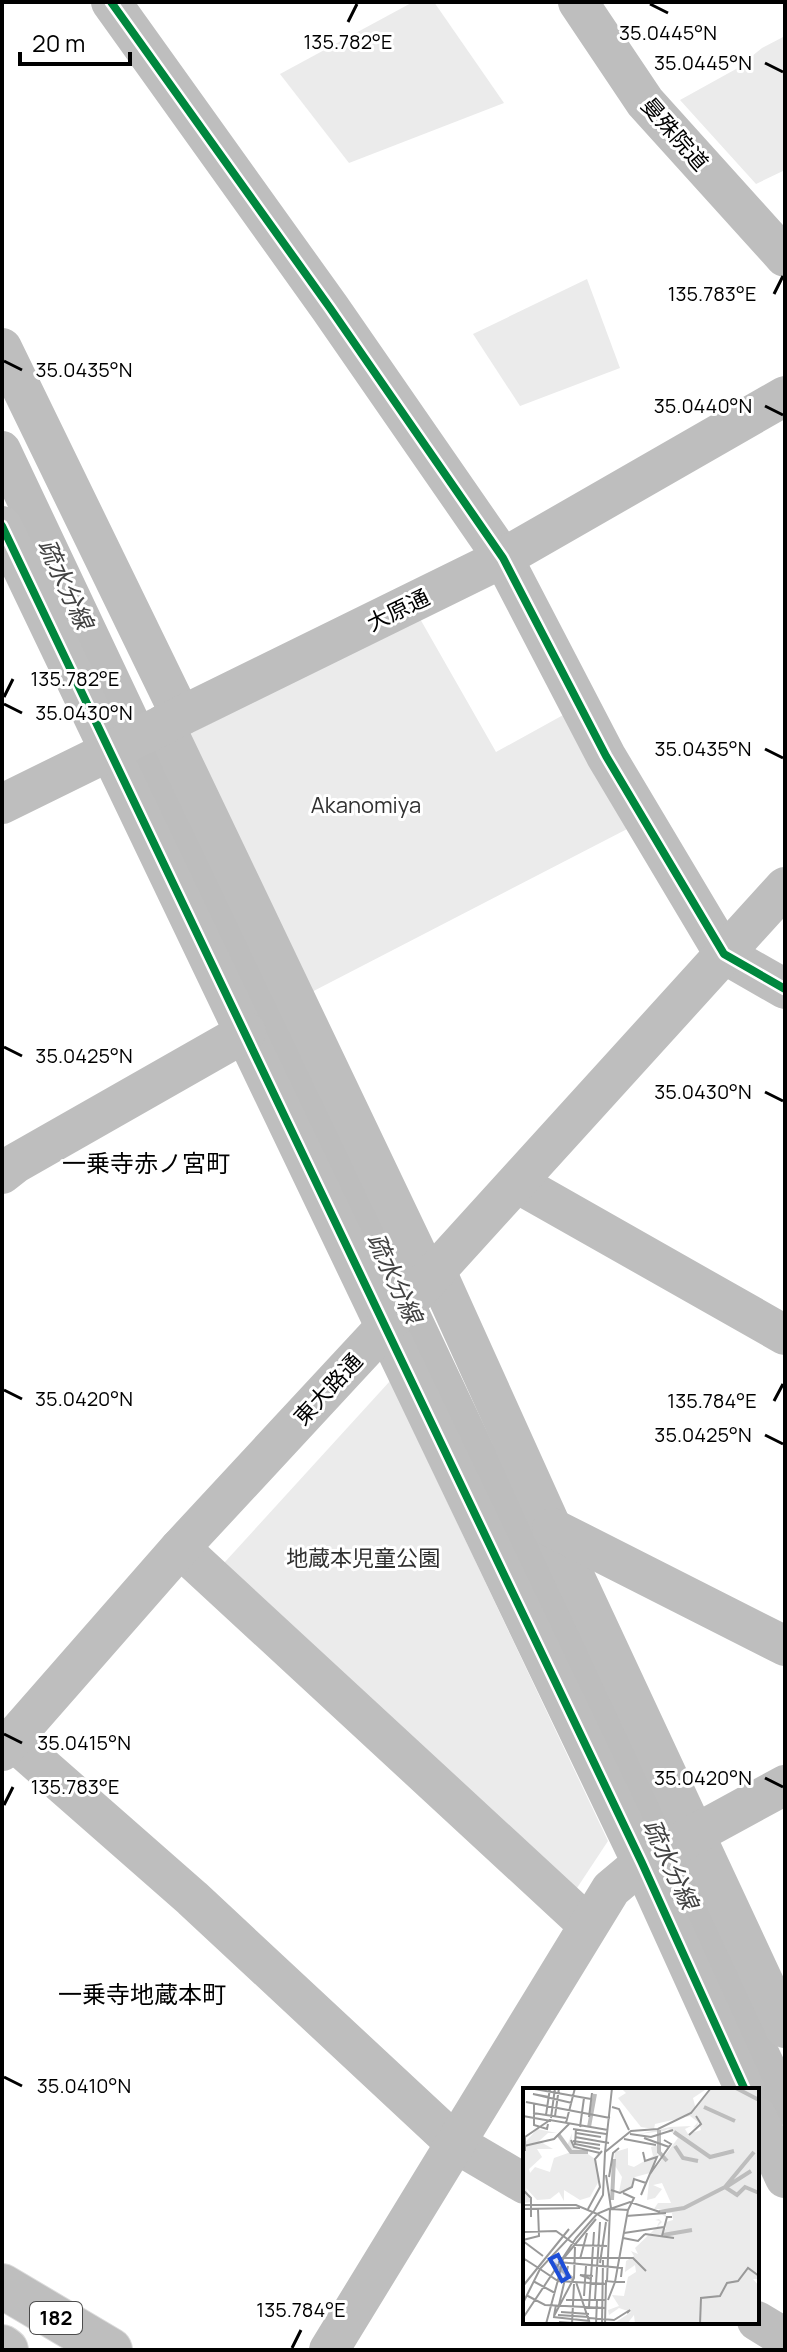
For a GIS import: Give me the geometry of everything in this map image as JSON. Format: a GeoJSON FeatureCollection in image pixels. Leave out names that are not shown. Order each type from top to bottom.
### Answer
{"type":"FeatureCollection","features":[{"type":"Feature","properties":{"kind":"main road","name":"182"},"geometry":{"type":"LineString","coordinates":[[2,2286],[110,2350]]}},
{"type":"Feature","properties":{"kind":"street"},"geometry":{"type":"LineString","coordinates":[[111,2],[330,308],[503,558],[606,756],[724,954],[785,989]]}},
{"type":"Feature","properties":{"kind":"street","name":"曼殊院道"},"geometry":{"type":"LineString","coordinates":[[578,2],[645,102],[785,257]]}},
{"type":"Feature","properties":{"kind":"street"},"geometry":{"type":"LineString","coordinates":[[2,348],[148,732],[246,1032],[414,1295],[552,1528],[785,2028]]}},
{"type":"Feature","properties":{"kind":"street","name":"大原通"},"geometry":{"type":"LineString","coordinates":[[2,804],[503,558],[785,396]]}},
{"type":"Feature","properties":{"kind":"street"},"geometry":{"type":"LineString","coordinates":[[2,526],[148,732],[414,1295],[642,1863],[744,2088]]}},
{"type":"Feature","properties":{"kind":"street","name":"東大路通"},"geometry":{"type":"LineString","coordinates":[[7,1745],[180,1548],[785,887]]}},
{"type":"Feature","properties":{"kind":"street"},"geometry":{"type":"LineString","coordinates":[[2,1174],[16,1163],[246,1032]]}},
{"type":"Feature","properties":{"kind":"street"},"geometry":{"type":"LineString","coordinates":[[517,1183],[785,1335]]}},
{"type":"Feature","properties":{"kind":"street"},"geometry":{"type":"LineString","coordinates":[[552,1528],[785,1646]]}},
{"type":"Feature","properties":{"kind":"street"},"geometry":{"type":"LineString","coordinates":[[180,1548],[588,1925]]}},
{"type":"Feature","properties":{"kind":"street"},"geometry":{"type":"LineString","coordinates":[[7,1745],[192,1898],[455,2143],[523,2183]]}},
{"type":"Feature","properties":{"kind":"street"},"geometry":{"type":"LineString","coordinates":[[329,2350],[611,1889],[642,1863],[785,1785]]}},
{"type":"Feature","properties":{"kind":"street"},"geometry":{"type":"LineString","coordinates":[[759,2121],[785,2178]]}},
{"type":"Feature","properties":{"kind":"street"},"geometry":{"type":"LineString","coordinates":[[759,2322],[785,2338]]}},
{"type":"Feature","properties":{"kind":"green space"},"geometry":{"type":"Polygon","coordinates":[[[413,2],[434,2],[504,103],[349,163],[280,74],[413,2]]]}},
{"type":"Feature","properties":{"kind":"green space"},"geometry":{"type":"Polygon","coordinates":[[[785,36],[785,170],[756,184],[680,100],[736,69],[762,48],[785,36]]]}},
{"type":"Feature","properties":{"kind":"green space"},"geometry":{"type":"Polygon","coordinates":[[[587,279],[620,368],[520,406],[473,334],[587,279]]]}},
{"type":"Feature","properties":{"kind":"green space","name":"Akanomiya"},"geometry":{"type":"Polygon","coordinates":[[[419,617],[496,752],[565,714],[631,827],[302,997],[182,738],[419,617]]]}},
{"type":"Feature","properties":{"kind":"green space","name":"地蔵本児童公園"},"geometry":{"type":"Polygon","coordinates":[[[390,1381],[608,1841],[575,1891],[224,1563],[390,1381]]]}},
{"type":"Feature","properties":{"kind":"waterway","name":"疏水分線"},"geometry":{"type":"LineString","coordinates":[[2,450],[785,2106]]}},
{"type":"Feature","properties":{"kind":"cycle path"},"geometry":{"type":"LineString","coordinates":[[111,2],[330,308],[503,558],[606,756],[724,954],[785,989]]}},
{"type":"Feature","properties":{"kind":"cycle path"},"geometry":{"type":"LineString","coordinates":[[2,526],[642,1863],[744,2088]]}},
{"type":"Feature","properties":{"kind":"district","name":"一乗寺赤ノ宮町"},"geometry":{"type":"Point","coordinates":[146,1164]}},
{"type":"Feature","properties":{"kind":"district","name":"一乗寺地蔵本町"},"geometry":{"type":"Point","coordinates":[142,1995]}}]}
